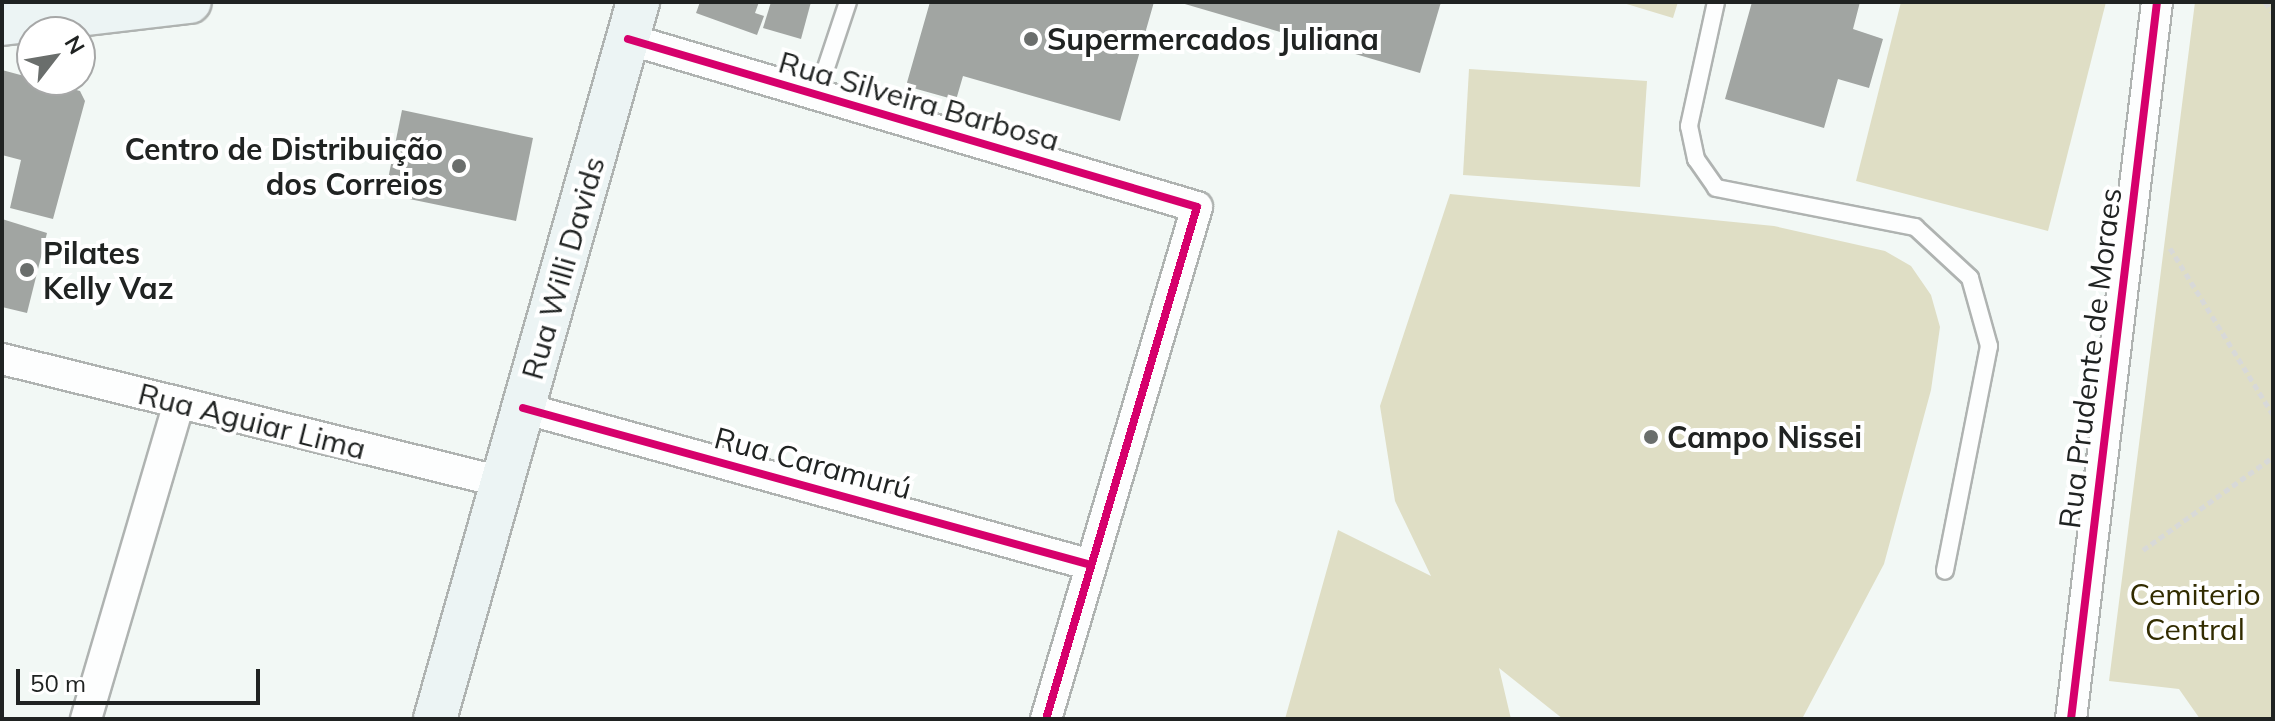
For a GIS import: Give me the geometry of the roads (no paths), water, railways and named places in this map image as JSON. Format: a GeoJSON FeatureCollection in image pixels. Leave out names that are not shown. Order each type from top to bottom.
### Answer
{"type":"FeatureCollection","features":[{"type":"Feature","properties":{"kind":"main road"},"geometry":{"type":"LineString","coordinates":[[2,24],[184,3]]}},
{"type":"Feature","properties":{"kind":"main road","name":"Rua Willi Davids"},"geometry":{"type":"LineString","coordinates":[[435,719],[633,21]]}},
{"type":"Feature","properties":{"kind":"street","name":"Rua Prudente de Moraes"},"geometry":{"type":"LineString","coordinates":[[2071,719],[2157,2]]}},
{"type":"Feature","properties":{"kind":"street","name":"Rua Silveira Barbosa"},"geometry":{"type":"LineString","coordinates":[[633,21],[816,98],[1197,207],[1091,565]]}},
{"type":"Feature","properties":{"kind":"street","name":"Rua Aguiar Lima"},"geometry":{"type":"LineString","coordinates":[[2,359],[502,482]]}},
{"type":"Feature","properties":{"kind":"street"},"geometry":{"type":"LineString","coordinates":[[86,719],[179,403]]}},
{"type":"Feature","properties":{"kind":"street","name":"Rua Caramurú"},"geometry":{"type":"LineString","coordinates":[[523,408],[1091,565]]}},
{"type":"Feature","properties":{"kind":"street"},"geometry":{"type":"LineString","coordinates":[[1046,719],[1091,565]]}},
{"type":"Feature","properties":{"kind":"lane"},"geometry":{"type":"LineString","coordinates":[[816,98],[848,2]]}},
{"type":"Feature","properties":{"kind":"lane"},"geometry":{"type":"LineString","coordinates":[[1716,2],[1689,126],[1696,159],[1716,188],[1915,227],[1970,278],[1989,346],[1945,571]]}},
{"type":"Feature","properties":{"kind":"place","name":"Supermercados Juliana"},"geometry":{"type":"Point","coordinates":[1031,39]}},
{"type":"Feature","properties":{"kind":"place","name":"Centro de Distribuição dos Correios"},"geometry":{"type":"Point","coordinates":[459,166]}},
{"type":"Feature","properties":{"kind":"place","name":"Pilates Kelly Vaz"},"geometry":{"type":"Point","coordinates":[27,270]}},
{"type":"Feature","properties":{"kind":"place","name":"Campo Nissei"},"geometry":{"type":"Point","coordinates":[1651,437]}},
{"type":"Feature","properties":{"kind":"park label","name":"Cemiterio Central"},"geometry":{"type":"Point","coordinates":[2195,611]}}]}
